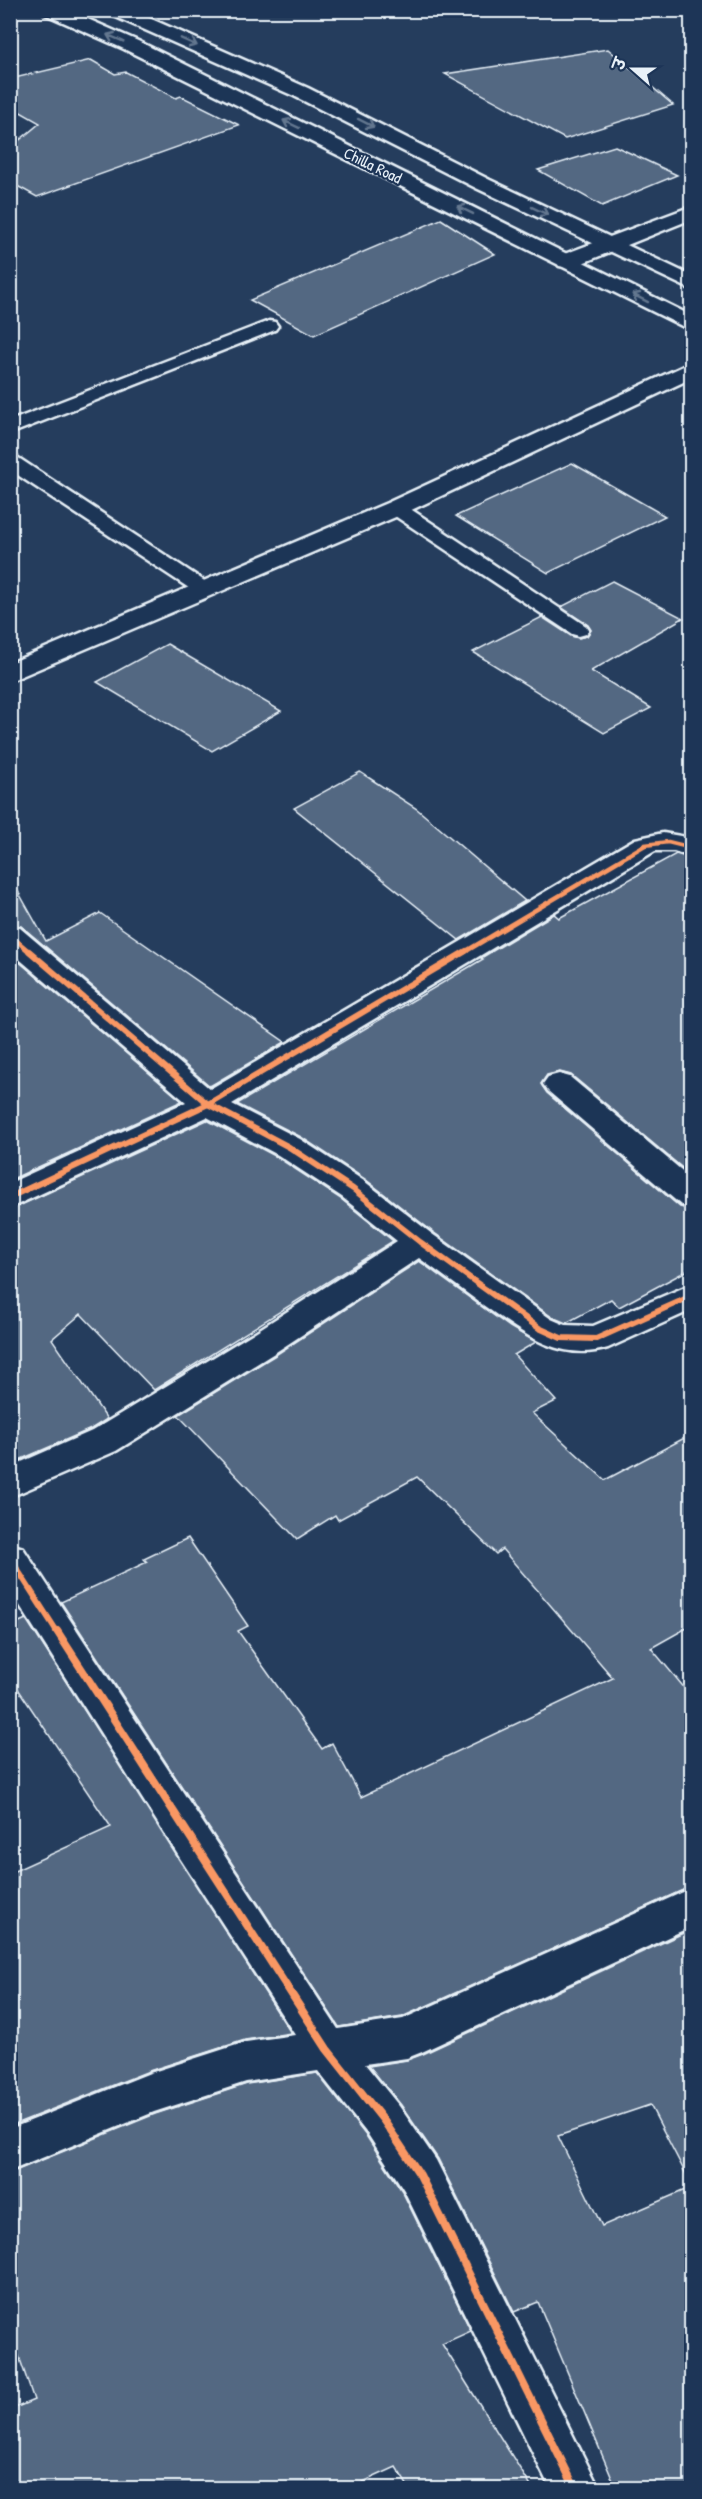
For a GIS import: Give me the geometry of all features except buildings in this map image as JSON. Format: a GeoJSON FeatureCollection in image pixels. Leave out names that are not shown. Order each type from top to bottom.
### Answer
{"type":"FeatureCollection","features":[{"type":"Feature","properties":{"kind":"street","name":"Chilla Road"},"geometry":{"type":"LineString","coordinates":[[51,10],[131,45],[692,325]]}},
{"type":"Feature","properties":{"kind":"street"},"geometry":{"type":"LineString","coordinates":[[116,10],[302,92],[692,284]]}},
{"type":"Feature","properties":{"kind":"street"},"geometry":{"type":"LineString","coordinates":[[567,261],[688,216]]}},
{"type":"Feature","properties":{"kind":"street"},"geometry":{"type":"LineString","coordinates":[[10,673],[396,508],[692,369]]}},
{"type":"Feature","properties":{"kind":"street"},"geometry":{"type":"LineString","coordinates":[[10,1197],[208,1104],[645,845],[661,841],[680,843],[692,848]]}},
{"type":"Feature","properties":{"kind":"street"},"geometry":{"type":"LineString","coordinates":[[10,935],[208,1104],[289,1147],[344,1183],[420,1242],[539,1328],[561,1338],[596,1339],[692,1296]]}},
{"type":"Feature","properties":{"kind":"street"},"geometry":{"type":"LineString","coordinates":[[559,1084],[692,1197]]}},
{"type":"Feature","properties":{"kind":"street"},"geometry":{"type":"LineString","coordinates":[[10,1484],[104,1441],[264,1343],[420,1242]]}},
{"type":"Feature","properties":{"kind":"street"},"geometry":{"type":"LineString","coordinates":[[10,1558],[327,2049],[384,2121],[420,2175],[575,2488]]}},
{"type":"Feature","properties":{"kind":"street"},"geometry":{"type":"LineString","coordinates":[[10,2150],[150,2093],[246,2062],[406,2038],[692,1906]]}},
{"type":"Feature","properties":{"kind":"lane"},"geometry":{"type":"LineString","coordinates":[[10,428],[269,326]]}},
{"type":"Feature","properties":{"kind":"lane"},"geometry":{"type":"LineString","coordinates":[[10,461],[205,590]]}},
{"type":"Feature","properties":{"kind":"lane"},"geometry":{"type":"LineString","coordinates":[[396,508],[579,630]]}},
{"type":"Feature","properties":{"kind":"cycle path"},"geometry":{"type":"LineString","coordinates":[[10,1197],[208,1104],[645,845],[668,842],[680,843],[692,848]]}},
{"type":"Feature","properties":{"kind":"cycle path"},"geometry":{"type":"LineString","coordinates":[[10,935],[208,1104],[289,1147],[353,1189],[420,1242],[539,1328],[561,1338],[596,1339],[692,1296]]}},
{"type":"Feature","properties":{"kind":"cycle path"},"geometry":{"type":"LineString","coordinates":[[10,1558],[327,2049],[384,2121],[420,2175],[575,2488]]}}]}
